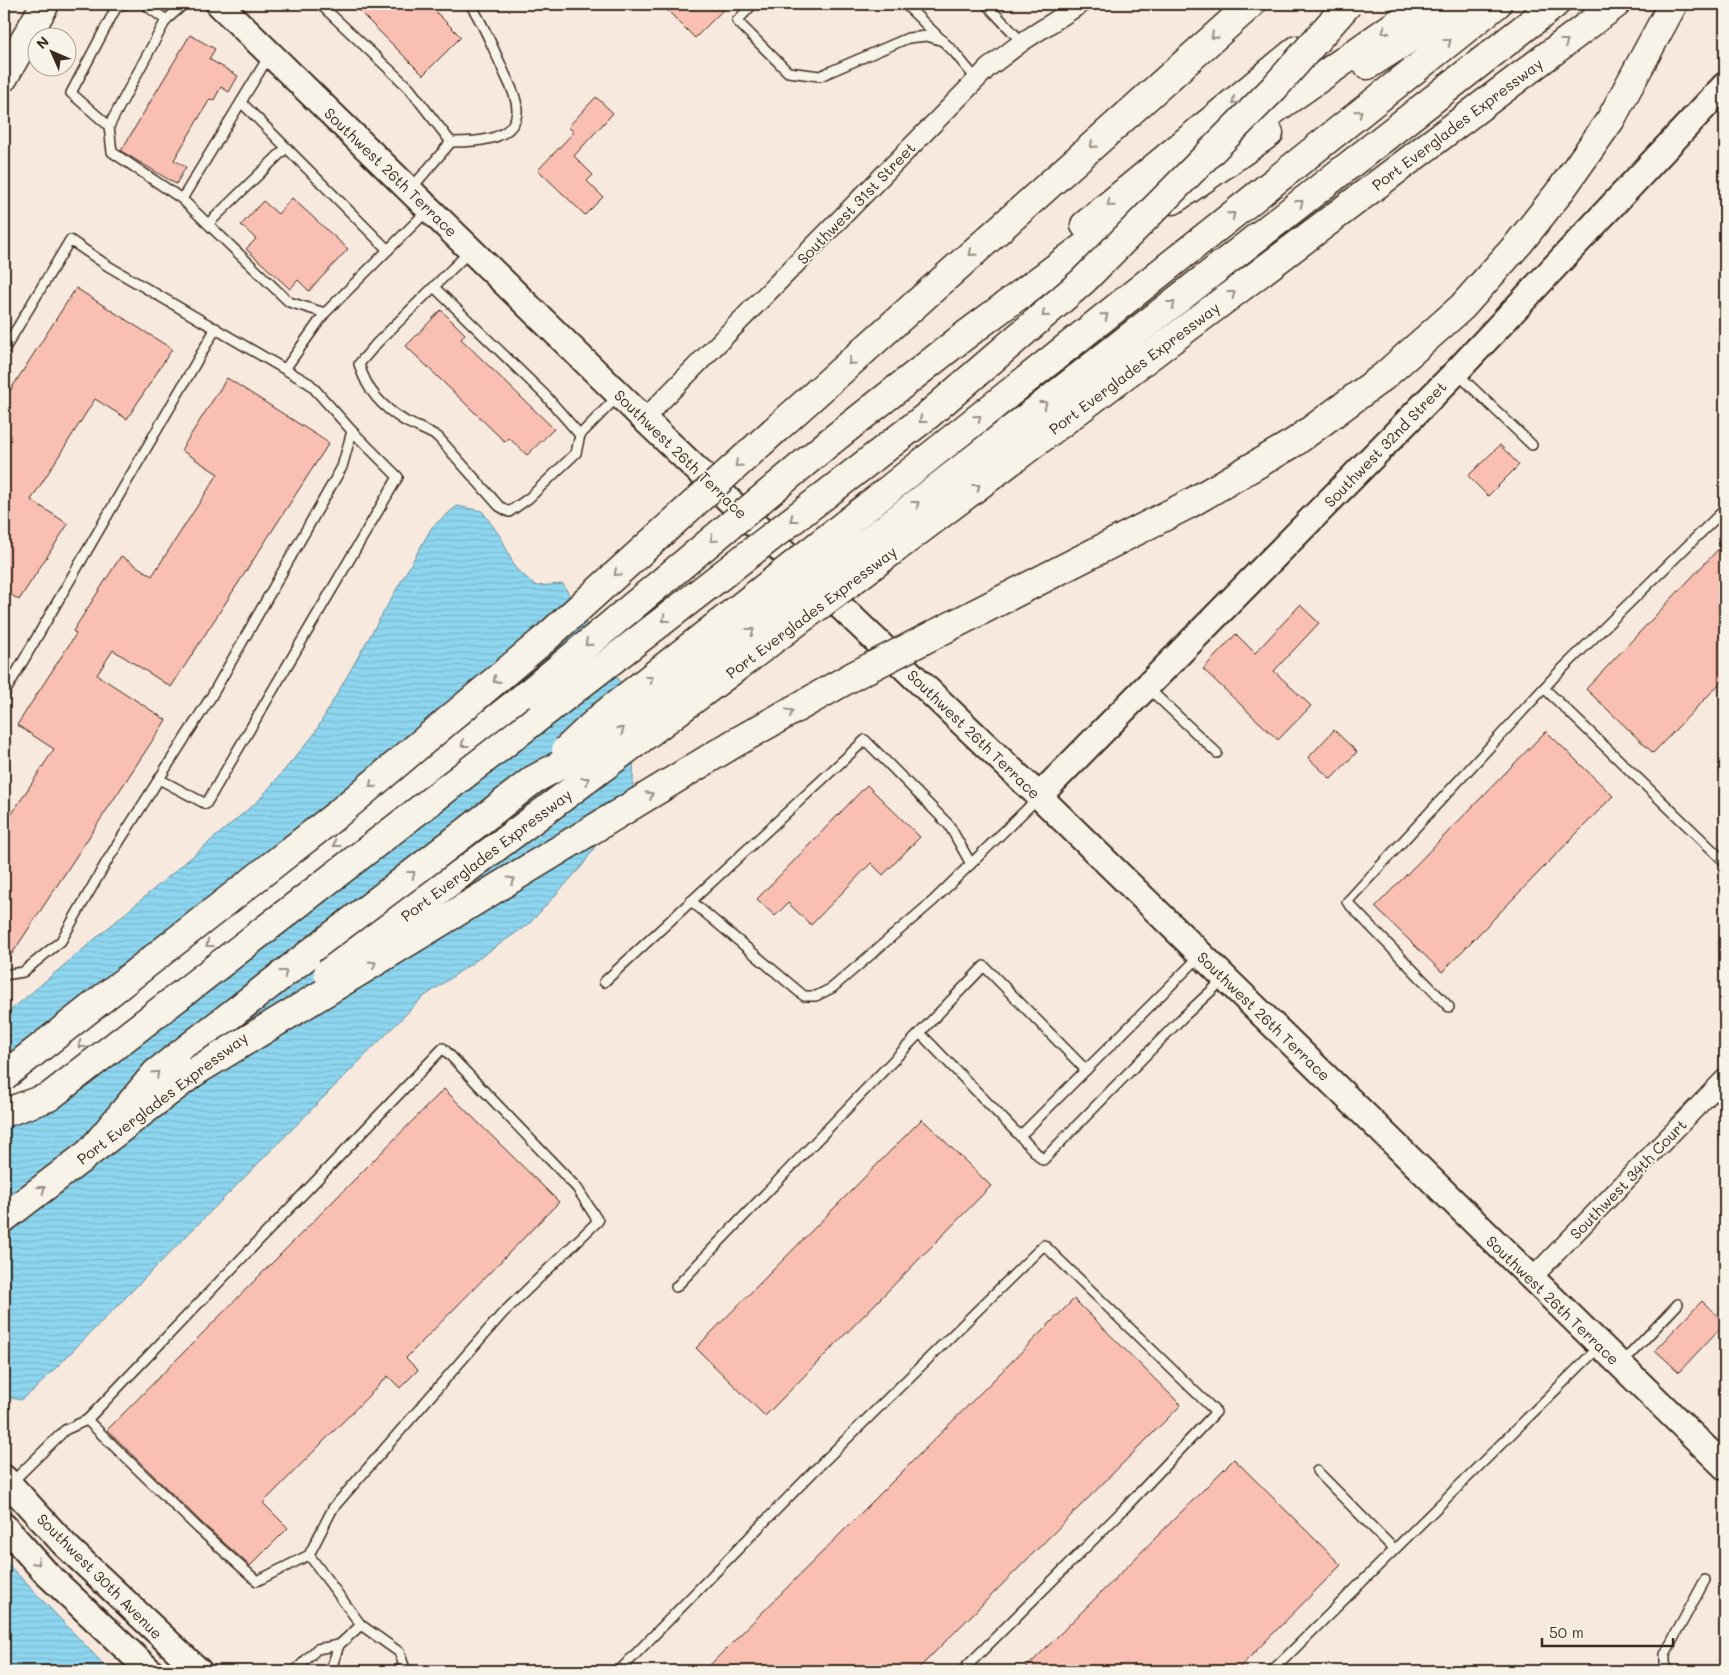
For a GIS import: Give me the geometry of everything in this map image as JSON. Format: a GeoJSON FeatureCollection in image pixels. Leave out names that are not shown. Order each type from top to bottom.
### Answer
{"type":"FeatureCollection","features":[{"type":"Feature","properties":{"kind":"main road"},"geometry":{"type":"LineString","coordinates":[[4,77],[45,4]]}},
{"type":"Feature","properties":{"kind":"main road"},"geometry":{"type":"LineString","coordinates":[[4,1076],[335,816],[547,637],[1250,4]]}},
{"type":"Feature","properties":{"kind":"main road"},"geometry":{"type":"LineString","coordinates":[[4,1113],[49,1097],[927,416],[1083,281],[1274,88],[1348,4]]}},
{"type":"Feature","properties":{"kind":"main road"},"geometry":{"type":"LineString","coordinates":[[831,441],[938,345],[1354,4]]}},
{"type":"Feature","properties":{"kind":"main road"},"geometry":{"type":"LineString","coordinates":[[4,1106],[530,692],[831,441],[963,337],[1184,173],[1425,4]]}},
{"type":"Feature","properties":{"kind":"main road"},"geometry":{"type":"LineString","coordinates":[[963,337],[1013,314],[1330,90],[1464,4]]}},
{"type":"Feature","properties":{"kind":"main road"},"geometry":{"type":"LineString","coordinates":[[91,1151],[156,1073],[534,780],[601,717],[1497,4]]}},
{"type":"Feature","properties":{"kind":"main road"},"geometry":{"type":"LineString","coordinates":[[534,780],[616,734],[887,541],[1555,4]]}},
{"type":"Feature","properties":{"kind":"main road","name":"Port Everglades Expressway"},"geometry":{"type":"LineString","coordinates":[[4,1218],[887,541],[1616,4]]}},
{"type":"Feature","properties":{"kind":"main road"},"geometry":{"type":"LineString","coordinates":[[196,1071],[733,744],[855,675],[1189,504],[1295,442],[1383,377],[1462,307],[1519,243],[1561,190],[1611,119],[1673,4]]}},
{"type":"Feature","properties":{"kind":"street","name":"Southwest 26th Terrace"},"geometry":{"type":"LineString","coordinates":[[219,4],[619,395],[1039,796],[1725,1467]]}},
{"type":"Feature","properties":{"kind":"street","name":"Southwest 31st Street"},"geometry":{"type":"LineString","coordinates":[[644,419],[977,80],[1022,42],[1081,4]]}},
{"type":"Feature","properties":{"kind":"street","name":"Southwest 32nd Street"},"geometry":{"type":"LineString","coordinates":[[1039,796],[1456,372],[1725,85]]}},
{"type":"Feature","properties":{"kind":"street","name":"Southwest 34th Court"},"geometry":{"type":"LineString","coordinates":[[1531,1279],[1725,1078]]}},
{"type":"Feature","properties":{"kind":"street","name":"Southwest 30th Avenue"},"geometry":{"type":"LineString","coordinates":[[7,1481],[72,1551],[199,1671]]}},
{"type":"Feature","properties":{"kind":"street"},"geometry":{"type":"LineString","coordinates":[[4,1526],[46,1573],[150,1671]]}},
{"type":"Feature","properties":{"kind":"lane"},"geometry":{"type":"LineString","coordinates":[[109,126],[71,93],[111,6],[124,4]]}},
{"type":"Feature","properties":{"kind":"lane"},"geometry":{"type":"LineString","coordinates":[[144,4],[166,20]]}},
{"type":"Feature","properties":{"kind":"lane"},"geometry":{"type":"LineString","coordinates":[[184,4],[166,20],[109,126],[112,152],[182,198],[289,302],[325,314]]}},
{"type":"Feature","properties":{"kind":"lane"},"geometry":{"type":"LineString","coordinates":[[320,4],[409,88],[451,142]]}},
{"type":"Feature","properties":{"kind":"lane"},"geometry":{"type":"LineString","coordinates":[[410,190],[451,142],[492,140],[512,125],[517,112],[514,96],[504,72],[479,17],[470,4]]}},
{"type":"Feature","properties":{"kind":"lane"},"geometry":{"type":"LineString","coordinates":[[754,4],[737,22],[788,72],[820,76],[908,38],[927,36],[940,40]]}},
{"type":"Feature","properties":{"kind":"lane"},"geometry":{"type":"LineString","coordinates":[[905,4],[977,80]]}},
{"type":"Feature","properties":{"kind":"lane"},"geometry":{"type":"LineString","coordinates":[[986,4],[1022,42]]}},
{"type":"Feature","properties":{"kind":"lane"},"geometry":{"type":"LineString","coordinates":[[182,198],[270,54]]}},
{"type":"Feature","properties":{"kind":"lane"},"geometry":{"type":"LineString","coordinates":[[241,102],[388,250]]}},
{"type":"Feature","properties":{"kind":"lane"},"geometry":{"type":"LineString","coordinates":[[208,224],[286,148]]}},
{"type":"Feature","properties":{"kind":"lane"},"geometry":{"type":"LineString","coordinates":[[285,369],[325,314],[429,209]]}},
{"type":"Feature","properties":{"kind":"lane"},"geometry":{"type":"LineString","coordinates":[[4,350],[70,240],[108,266],[310,384],[352,431],[398,477],[206,804],[159,779]]}},
{"type":"Feature","properties":{"kind":"lane"},"geometry":{"type":"LineString","coordinates":[[471,250],[435,288],[377,343],[359,364],[363,378],[375,399],[407,422],[426,428],[438,437],[505,511],[517,508],[576,452],[580,435],[619,395]]}},
{"type":"Feature","properties":{"kind":"lane"},"geometry":{"type":"LineString","coordinates":[[435,288],[546,396],[580,435]]}},
{"type":"Feature","properties":{"kind":"lane"},"geometry":{"type":"LineString","coordinates":[[4,694],[216,328]]}},
{"type":"Feature","properties":{"kind":"lane"},"geometry":{"type":"LineString","coordinates":[[1456,372],[1532,445]]}},
{"type":"Feature","properties":{"kind":"lane"},"geometry":{"type":"LineString","coordinates":[[4,975],[23,972],[61,941],[108,860],[211,697],[342,467],[352,431]]}},
{"type":"Feature","properties":{"kind":"lane"},"geometry":{"type":"LineString","coordinates":[[1449,1007],[1347,902],[1544,688],[1725,509]]}},
{"type":"Feature","properties":{"kind":"lane"},"geometry":{"type":"LineString","coordinates":[[1147,686],[1217,753]]}},
{"type":"Feature","properties":{"kind":"lane"},"geometry":{"type":"LineString","coordinates":[[1544,688],[1725,862]]}},
{"type":"Feature","properties":{"kind":"lane"},"geometry":{"type":"LineString","coordinates":[[604,982],[865,740],[949,825],[971,864]]}},
{"type":"Feature","properties":{"kind":"lane"},"geometry":{"type":"LineString","coordinates":[[691,901],[804,996],[816,996],[832,988],[933,902],[1039,796]]}},
{"type":"Feature","properties":{"kind":"lane"},"geometry":{"type":"LineString","coordinates":[[1020,1136],[1201,955]]}},
{"type":"Feature","properties":{"kind":"lane"},"geometry":{"type":"LineString","coordinates":[[676,1287],[984,966],[1086,1070]]}},
{"type":"Feature","properties":{"kind":"lane"},"geometry":{"type":"LineString","coordinates":[[920,1033],[1043,1160],[1182,1018],[1225,978]]}},
{"type":"Feature","properties":{"kind":"lane"},"geometry":{"type":"LineString","coordinates":[[7,1481],[65,1430],[87,1420],[443,1048],[577,1188],[598,1221],[502,1314],[333,1508],[309,1555],[258,1581],[198,1528],[87,1420]]}},
{"type":"Feature","properties":{"kind":"lane"},"geometry":{"type":"LineString","coordinates":[[619,1671],[814,1471],[1044,1245],[1216,1412],[1120,1513],[962,1671]]}},
{"type":"Feature","properties":{"kind":"lane"},"geometry":{"type":"LineString","coordinates":[[1620,1365],[1678,1304]]}},
{"type":"Feature","properties":{"kind":"lane"},"geometry":{"type":"LineString","coordinates":[[1272,1671],[1600,1346]]}},
{"type":"Feature","properties":{"kind":"lane"},"geometry":{"type":"LineString","coordinates":[[1317,1471],[1394,1549]]}},
{"type":"Feature","properties":{"kind":"lane"},"geometry":{"type":"LineString","coordinates":[[309,1555],[361,1624],[399,1652],[406,1671]]}},
{"type":"Feature","properties":{"kind":"lane"},"geometry":{"type":"LineString","coordinates":[[1669,1671],[1665,1666],[1665,1654],[1705,1580]]}},
{"type":"Feature","properties":{"kind":"lane"},"geometry":{"type":"LineString","coordinates":[[327,1671],[332,1666],[339,1645],[361,1624]]}},
{"type":"Feature","properties":{"kind":"lane"},"geometry":{"type":"LineString","coordinates":[[295,1671],[317,1648],[339,1645]]}},
{"type":"Feature","properties":{"kind":"water"},"geometry":{"type":"Polygon","coordinates":[[[457,506],[482,511],[502,539],[515,568],[536,586],[563,584],[634,706],[633,787],[583,865],[530,923],[422,998],[34,1390],[21,1400],[11,1398],[4,1391],[4,1016],[259,800],[313,736],[432,527],[457,506]]]}},
{"type":"Feature","properties":{"kind":"water"},"geometry":{"type":"Polygon","coordinates":[[[4,1560],[110,1671],[4,1671],[4,1560]]]}},
{"type":"Feature","properties":{"kind":"building"},"geometry":{"type":"Polygon","coordinates":[[[352,4],[428,4],[461,37],[423,75],[352,4]]]}},
{"type":"Feature","properties":{"kind":"building"},"geometry":{"type":"Polygon","coordinates":[[[661,4],[729,4],[695,38],[661,4]]]}},
{"type":"Feature","properties":{"kind":"building"},"geometry":{"type":"Polygon","coordinates":[[[190,35],[215,49],[209,59],[238,76],[229,92],[221,87],[214,100],[210,99],[174,160],[186,167],[176,184],[121,151],[190,35]]]}},
{"type":"Feature","properties":{"kind":"building"},"geometry":{"type":"Polygon","coordinates":[[[596,97],[613,113],[574,156],[593,175],[587,181],[603,197],[585,215],[538,170],[574,132],[568,127],[596,97]]]}},
{"type":"Feature","properties":{"kind":"building"},"geometry":{"type":"Polygon","coordinates":[[[292,198],[348,249],[309,291],[298,280],[290,289],[246,249],[256,239],[241,225],[263,201],[278,214],[292,198]]]}},
{"type":"Feature","properties":{"kind":"building"},"geometry":{"type":"Polygon","coordinates":[[[76,288],[172,349],[127,419],[95,399],[31,500],[68,524],[19,600],[4,590],[4,400],[76,288]]]}},
{"type":"Feature","properties":{"kind":"building"},"geometry":{"type":"Polygon","coordinates":[[[441,310],[465,334],[461,339],[554,429],[527,455],[509,438],[505,442],[406,346],[441,310]]]}},
{"type":"Feature","properties":{"kind":"building"},"geometry":{"type":"Polygon","coordinates":[[[227,378],[329,443],[171,687],[113,650],[97,675],[166,720],[4,966],[4,826],[54,749],[17,725],[76,634],[73,631],[121,556],[152,576],[218,474],[181,450],[227,378]]]}},
{"type":"Feature","properties":{"kind":"building"},"geometry":{"type":"Polygon","coordinates":[[[1500,445],[1519,465],[1488,496],[1468,476],[1500,445]]]}},
{"type":"Feature","properties":{"kind":"building"},"geometry":{"type":"Polygon","coordinates":[[[1725,542],[1725,678],[1653,753],[1586,689],[1725,542]]]}},
{"type":"Feature","properties":{"kind":"building"},"geometry":{"type":"Polygon","coordinates":[[[1300,605],[1319,623],[1274,671],[1311,706],[1278,740],[1203,669],[1236,634],[1255,653],[1300,605]]]}},
{"type":"Feature","properties":{"kind":"building"},"geometry":{"type":"Polygon","coordinates":[[[1334,730],[1357,752],[1331,779],[1308,758],[1334,730]]]}},
{"type":"Feature","properties":{"kind":"building"},"geometry":{"type":"Polygon","coordinates":[[[1546,731],[1613,796],[1442,972],[1375,907],[1546,731]]]}},
{"type":"Feature","properties":{"kind":"building"},"geometry":{"type":"Polygon","coordinates":[[[867,785],[920,837],[883,875],[871,863],[811,925],[788,903],[775,916],[757,899],[867,785]]]}},
{"type":"Feature","properties":{"kind":"building"},"geometry":{"type":"Polygon","coordinates":[[[444,1089],[559,1202],[406,1358],[418,1370],[400,1388],[388,1376],[263,1503],[288,1528],[250,1566],[202,1523],[107,1430],[444,1089]]]}},
{"type":"Feature","properties":{"kind":"building"},"geometry":{"type":"Polygon","coordinates":[[[922,1119],[991,1186],[765,1416],[696,1348],[922,1119]]]}},
{"type":"Feature","properties":{"kind":"building"},"geometry":{"type":"Polygon","coordinates":[[[1074,1299],[1181,1405],[916,1671],[704,1671],[1074,1299]]]}},
{"type":"Feature","properties":{"kind":"building"},"geometry":{"type":"Polygon","coordinates":[[[1702,1301],[1725,1323],[1679,1372],[1655,1350],[1702,1301]]]}},
{"type":"Feature","properties":{"kind":"building"},"geometry":{"type":"Polygon","coordinates":[[[1234,1459],[1341,1565],[1236,1671],[1023,1671],[1234,1459]]]}}]}
